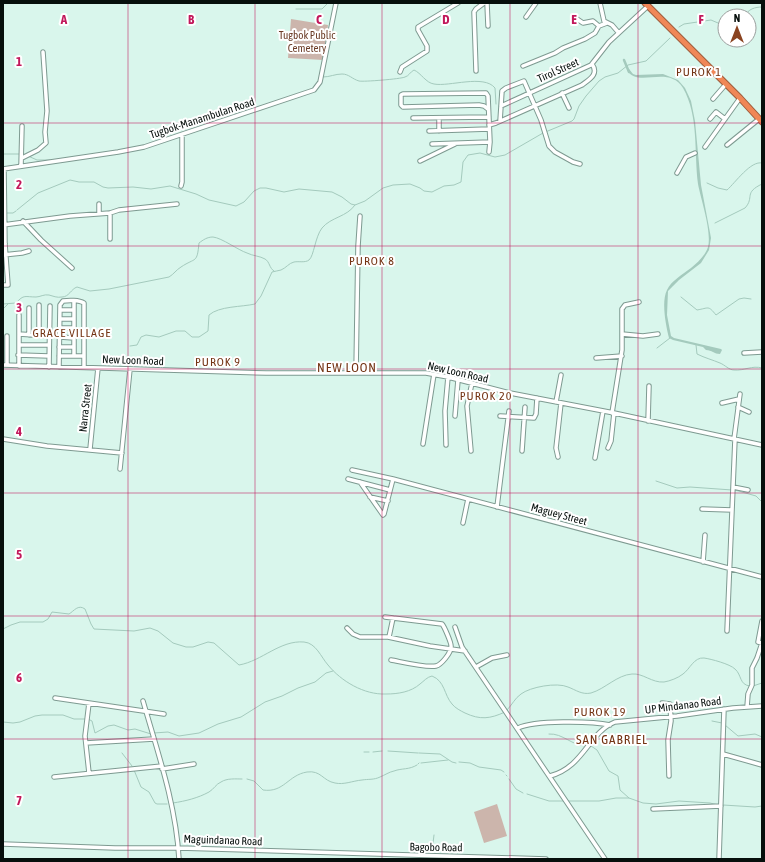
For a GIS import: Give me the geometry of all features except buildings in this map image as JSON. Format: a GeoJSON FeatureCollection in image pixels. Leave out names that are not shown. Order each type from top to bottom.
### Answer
{"type":"FeatureCollection","features":[{"type":"Feature","properties":{"kind":"highway"},"geometry":{"type":"LineString","coordinates":[[647,5],[761,120]]}},
{"type":"Feature","properties":{"kind":"street","name":"Tugbok-Manambulan Road"},"geometry":{"type":"LineString","coordinates":[[4,169],[133,149],[182,135],[310,92],[317,88],[320,82],[336,3]]}},
{"type":"Feature","properties":{"kind":"street"},"geometry":{"type":"LineString","coordinates":[[400,72],[402,67],[427,51],[427,46],[418,30],[418,27],[458,3]]}},
{"type":"Feature","properties":{"kind":"street"},"geometry":{"type":"LineString","coordinates":[[476,71],[474,12],[485,3],[488,26]]}},
{"type":"Feature","properties":{"kind":"street"},"geometry":{"type":"LineString","coordinates":[[526,17],[536,3]]}},
{"type":"Feature","properties":{"kind":"street"},"geometry":{"type":"LineString","coordinates":[[600,3],[604,19],[618,32]]}},
{"type":"Feature","properties":{"kind":"street","name":"Tirol Street"},"geometry":{"type":"LineString","coordinates":[[501,106],[592,64],[608,42],[647,5]]}},
{"type":"Feature","properties":{"kind":"street"},"geometry":{"type":"LineString","coordinates":[[577,19],[583,23],[593,21],[599,26]]}},
{"type":"Feature","properties":{"kind":"street"},"geometry":{"type":"LineString","coordinates":[[523,66],[585,39],[595,33],[599,26],[607,23]]}},
{"type":"Feature","properties":{"kind":"street"},"geometry":{"type":"LineString","coordinates":[[22,158],[38,150],[46,143],[45,132],[47,111],[43,52]]}},
{"type":"Feature","properties":{"kind":"street"},"geometry":{"type":"LineString","coordinates":[[429,131],[489,127],[582,84],[590,79],[595,72],[592,64]]}},
{"type":"Feature","properties":{"kind":"street"},"geometry":{"type":"LineString","coordinates":[[500,121],[501,94],[503,90],[522,81],[525,82],[546,132],[549,146],[573,162],[580,164]]}},
{"type":"Feature","properties":{"kind":"street"},"geometry":{"type":"LineString","coordinates":[[713,99],[726,84]]}},
{"type":"Feature","properties":{"kind":"street"},"geometry":{"type":"LineString","coordinates":[[488,109],[479,105],[403,107],[401,105],[400,95],[484,92],[488,94],[489,152]]}},
{"type":"Feature","properties":{"kind":"street"},"geometry":{"type":"LineString","coordinates":[[562,93],[570,108]]}},
{"type":"Feature","properties":{"kind":"street"},"geometry":{"type":"LineString","coordinates":[[705,147],[740,98]]}},
{"type":"Feature","properties":{"kind":"street"},"geometry":{"type":"LineString","coordinates":[[710,119],[716,112],[725,119]]}},
{"type":"Feature","properties":{"kind":"street"},"geometry":{"type":"LineString","coordinates":[[413,118],[488,117]]}},
{"type":"Feature","properties":{"kind":"street"},"geometry":{"type":"LineString","coordinates":[[439,118],[439,131]]}},
{"type":"Feature","properties":{"kind":"street"},"geometry":{"type":"LineString","coordinates":[[727,145],[761,120]]}},
{"type":"Feature","properties":{"kind":"street"},"geometry":{"type":"LineString","coordinates":[[21,166],[22,126]]}},
{"type":"Feature","properties":{"kind":"street"},"geometry":{"type":"LineString","coordinates":[[181,186],[182,135]]}},
{"type":"Feature","properties":{"kind":"street"},"geometry":{"type":"LineString","coordinates":[[432,144],[490,142]]}},
{"type":"Feature","properties":{"kind":"street"},"geometry":{"type":"LineString","coordinates":[[420,161],[455,144]]}},
{"type":"Feature","properties":{"kind":"street"},"geometry":{"type":"LineString","coordinates":[[677,173],[686,158],[695,153]]}},
{"type":"Feature","properties":{"kind":"street"},"geometry":{"type":"LineString","coordinates":[[3,286],[8,285],[5,275],[4,255],[4,169]]}},
{"type":"Feature","properties":{"kind":"street"},"geometry":{"type":"LineString","coordinates":[[99,204],[99,213]]}},
{"type":"Feature","properties":{"kind":"street"},"geometry":{"type":"LineString","coordinates":[[4,225],[23,221],[110,213],[119,210],[177,204]]}},
{"type":"Feature","properties":{"kind":"street"},"geometry":{"type":"LineString","coordinates":[[110,213],[110,239]]}},
{"type":"Feature","properties":{"kind":"street"},"geometry":{"type":"LineString","coordinates":[[356,373],[358,242],[360,216]]}},
{"type":"Feature","properties":{"kind":"street"},"geometry":{"type":"LineString","coordinates":[[23,221],[32,232],[72,268]]}},
{"type":"Feature","properties":{"kind":"street"},"geometry":{"type":"LineString","coordinates":[[4,255],[30,251]]}},
{"type":"Feature","properties":{"kind":"street"},"geometry":{"type":"LineString","coordinates":[[59,367],[61,303],[63,301],[74,301],[83,302],[84,367]]}},
{"type":"Feature","properties":{"kind":"street"},"geometry":{"type":"LineString","coordinates":[[74,301],[74,356]]}},
{"type":"Feature","properties":{"kind":"street"},"geometry":{"type":"LineString","coordinates":[[608,448],[611,441],[613,413],[622,356],[623,307],[625,305],[639,302]]}},
{"type":"Feature","properties":{"kind":"street"},"geometry":{"type":"LineString","coordinates":[[39,305],[39,335]]}},
{"type":"Feature","properties":{"kind":"street"},"geometry":{"type":"LineString","coordinates":[[49,367],[50,306]]}},
{"type":"Feature","properties":{"kind":"street"},"geometry":{"type":"LineString","coordinates":[[29,308],[29,335]]}},
{"type":"Feature","properties":{"kind":"street"},"geometry":{"type":"LineString","coordinates":[[60,310],[74,310]]}},
{"type":"Feature","properties":{"kind":"street"},"geometry":{"type":"LineString","coordinates":[[19,315],[19,366]]}},
{"type":"Feature","properties":{"kind":"street"},"geometry":{"type":"LineString","coordinates":[[60,319],[74,319]]}},
{"type":"Feature","properties":{"kind":"street"},"geometry":{"type":"LineString","coordinates":[[60,328],[74,328]]}},
{"type":"Feature","properties":{"kind":"street"},"geometry":{"type":"LineString","coordinates":[[19,334],[49,336]]}},
{"type":"Feature","properties":{"kind":"street"},"geometry":{"type":"LineString","coordinates":[[622,334],[643,336],[658,334]]}},
{"type":"Feature","properties":{"kind":"street"},"geometry":{"type":"LineString","coordinates":[[5,365],[7,336]]}},
{"type":"Feature","properties":{"kind":"street"},"geometry":{"type":"LineString","coordinates":[[60,337],[74,338]]}},
{"type":"Feature","properties":{"kind":"street"},"geometry":{"type":"LineString","coordinates":[[19,344],[49,345]]}},
{"type":"Feature","properties":{"kind":"street"},"geometry":{"type":"LineString","coordinates":[[59,347],[74,347]]}},
{"type":"Feature","properties":{"kind":"street"},"geometry":{"type":"LineString","coordinates":[[744,353],[762,352]]}},
{"type":"Feature","properties":{"kind":"street"},"geometry":{"type":"LineString","coordinates":[[18,355],[49,356]]}},
{"type":"Feature","properties":{"kind":"street"},"geometry":{"type":"LineString","coordinates":[[59,356],[84,356]]}},
{"type":"Feature","properties":{"kind":"street"},"geometry":{"type":"LineString","coordinates":[[596,358],[622,356]]}},
{"type":"Feature","properties":{"kind":"street","name":"New Loon Road"},"geometry":{"type":"LineString","coordinates":[[5,365],[266,373],[416,372],[434,374],[500,391],[613,413],[762,445]]}},
{"type":"Feature","properties":{"kind":"street","name":"Narra Street"},"geometry":{"type":"LineString","coordinates":[[90,449],[98,368]]}},
{"type":"Feature","properties":{"kind":"street"},"geometry":{"type":"LineString","coordinates":[[120,469],[130,369]]}},
{"type":"Feature","properties":{"kind":"street"},"geometry":{"type":"LineString","coordinates":[[423,444],[434,374]]}},
{"type":"Feature","properties":{"kind":"street"},"geometry":{"type":"LineString","coordinates":[[556,402],[561,375]]}},
{"type":"Feature","properties":{"kind":"street"},"geometry":{"type":"LineString","coordinates":[[446,445],[445,418],[448,377]]}},
{"type":"Feature","properties":{"kind":"street"},"geometry":{"type":"LineString","coordinates":[[455,416],[458,380]]}},
{"type":"Feature","properties":{"kind":"street"},"geometry":{"type":"LineString","coordinates":[[471,451],[467,406],[472,383]]}},
{"type":"Feature","properties":{"kind":"street"},"geometry":{"type":"LineString","coordinates":[[648,421],[649,386]]}},
{"type":"Feature","properties":{"kind":"street"},"geometry":{"type":"LineString","coordinates":[[727,630],[734,439],[740,394]]}},
{"type":"Feature","properties":{"kind":"street"},"geometry":{"type":"LineString","coordinates":[[500,416],[524,418],[535,417],[537,398]]}},
{"type":"Feature","properties":{"kind":"street"},"geometry":{"type":"LineString","coordinates":[[722,403],[739,399]]}},
{"type":"Feature","properties":{"kind":"street"},"geometry":{"type":"LineString","coordinates":[[558,457],[556,448],[561,403]]}},
{"type":"Feature","properties":{"kind":"street"},"geometry":{"type":"LineString","coordinates":[[522,451],[525,407]]}},
{"type":"Feature","properties":{"kind":"street"},"geometry":{"type":"LineString","coordinates":[[738,407],[749,412]]}},
{"type":"Feature","properties":{"kind":"street"},"geometry":{"type":"LineString","coordinates":[[497,506],[509,411]]}},
{"type":"Feature","properties":{"kind":"street"},"geometry":{"type":"LineString","coordinates":[[595,458],[603,411]]}},
{"type":"Feature","properties":{"kind":"street"},"geometry":{"type":"LineString","coordinates":[[3,439],[47,446],[122,453]]}},
{"type":"Feature","properties":{"kind":"street","name":"Maguey Street"},"geometry":{"type":"LineString","coordinates":[[352,470],[497,506],[762,577]]}},
{"type":"Feature","properties":{"kind":"street"},"geometry":{"type":"LineString","coordinates":[[360,482],[383,515],[388,502],[393,479]]}},
{"type":"Feature","properties":{"kind":"street"},"geometry":{"type":"LineString","coordinates":[[348,480],[390,490]]}},
{"type":"Feature","properties":{"kind":"street"},"geometry":{"type":"LineString","coordinates":[[733,487],[748,490]]}},
{"type":"Feature","properties":{"kind":"street"},"geometry":{"type":"LineString","coordinates":[[370,497],[388,502]]}},
{"type":"Feature","properties":{"kind":"street"},"geometry":{"type":"LineString","coordinates":[[463,523],[468,500]]}},
{"type":"Feature","properties":{"kind":"street"},"geometry":{"type":"LineString","coordinates":[[702,509],[732,510]]}},
{"type":"Feature","properties":{"kind":"street"},"geometry":{"type":"LineString","coordinates":[[703,562],[705,536]]}},
{"type":"Feature","properties":{"kind":"street"},"geometry":{"type":"LineString","coordinates":[[385,617],[442,624],[450,642],[451,649],[437,666],[392,660]]}},
{"type":"Feature","properties":{"kind":"street"},"geometry":{"type":"LineString","coordinates":[[389,637],[393,618]]}},
{"type":"Feature","properties":{"kind":"street"},"geometry":{"type":"LineString","coordinates":[[747,707],[748,694],[752,685],[752,668],[762,643],[758,642],[762,621]]}},
{"type":"Feature","properties":{"kind":"street"},"geometry":{"type":"LineString","coordinates":[[455,627],[459,640],[465,651],[551,776],[605,859]]}},
{"type":"Feature","properties":{"kind":"street"},"geometry":{"type":"LineString","coordinates":[[347,628],[353,634],[360,637],[389,637],[465,651]]}},
{"type":"Feature","properties":{"kind":"street"},"geometry":{"type":"LineString","coordinates":[[476,667],[492,658],[507,655]]}},
{"type":"Feature","properties":{"kind":"street"},"geometry":{"type":"LineString","coordinates":[[757,658],[762,660]]}},
{"type":"Feature","properties":{"kind":"street"},"geometry":{"type":"LineString","coordinates":[[55,698],[164,714]]}},
{"type":"Feature","properties":{"kind":"street"},"geometry":{"type":"LineString","coordinates":[[143,701],[176,823],[179,859]]}},
{"type":"Feature","properties":{"kind":"street"},"geometry":{"type":"LineString","coordinates":[[89,703],[86,725],[89,773]]}},
{"type":"Feature","properties":{"kind":"street"},"geometry":{"type":"LineString","coordinates":[[662,703],[670,704],[668,740],[669,776]]}},
{"type":"Feature","properties":{"kind":"street","name":"UP Mindanao Road"},"geometry":{"type":"LineString","coordinates":[[551,776],[574,763],[596,737],[610,725],[618,721],[762,706]]}},
{"type":"Feature","properties":{"kind":"street"},"geometry":{"type":"LineString","coordinates":[[718,859],[724,709]]}},
{"type":"Feature","properties":{"kind":"street"},"geometry":{"type":"LineString","coordinates":[[518,728],[539,723],[610,725]]}},
{"type":"Feature","properties":{"kind":"street"},"geometry":{"type":"LineString","coordinates":[[86,743],[154,739]]}},
{"type":"Feature","properties":{"kind":"street"},"geometry":{"type":"LineString","coordinates":[[722,754],[762,765]]}},
{"type":"Feature","properties":{"kind":"street"},"geometry":{"type":"LineString","coordinates":[[54,777],[194,764]]}},
{"type":"Feature","properties":{"kind":"street"},"geometry":{"type":"LineString","coordinates":[[653,809],[721,806]]}},
{"type":"Feature","properties":{"kind":"street","name":"Maguindanao Road"},"geometry":{"type":"LineString","coordinates":[[3,842],[326,853]]}},
{"type":"Feature","properties":{"kind":"street","name":"Bagobo Road"},"geometry":{"type":"LineString","coordinates":[[326,853],[546,859]]}},
{"type":"Feature","properties":{"kind":"green space","name":"Tugbok Public Cemetery"},"geometry":{"type":"Polygon","coordinates":[[[291,19],[328,25],[323,60],[288,58],[291,19]]]}},
{"type":"Feature","properties":{"kind":"green space"},"geometry":{"type":"Polygon","coordinates":[[[497,804],[507,836],[484,843],[474,812],[497,804]]]}},
{"type":"Feature","properties":{"kind":"shaded area"},"geometry":{"type":"Polygon","coordinates":[[[629,69],[636,75],[663,74],[678,80],[685,88],[691,101],[695,121],[701,185],[711,238],[709,250],[701,263],[679,280],[668,291],[667,315],[671,336],[721,349],[720,354],[706,350],[703,347],[669,338],[665,314],[664,301],[667,290],[674,281],[701,259],[707,250],[709,241],[709,233],[698,184],[692,110],[683,88],[677,81],[662,77],[638,77],[632,75],[627,70],[629,69]]]}},
{"type":"Feature","properties":{"kind":"waterway"},"geometry":{"type":"LineString","coordinates":[[296,9],[322,9],[328,3]]}},
{"type":"Feature","properties":{"kind":"waterway"},"geometry":{"type":"LineString","coordinates":[[338,3],[348,3]]}},
{"type":"Feature","properties":{"kind":"waterway"},"geometry":{"type":"LineString","coordinates":[[754,8],[762,7]]}},
{"type":"Feature","properties":{"kind":"waterway"},"geometry":{"type":"LineString","coordinates":[[679,27],[684,24],[711,20],[717,23]]}},
{"type":"Feature","properties":{"kind":"waterway"},"geometry":{"type":"LineString","coordinates":[[17,210],[38,193],[70,180],[79,182],[94,182],[108,188],[133,187],[151,189],[170,186],[196,194],[209,200],[236,206],[244,202],[254,191],[260,188],[284,192],[299,189],[332,192],[355,205],[365,201],[383,188],[393,185],[410,184],[424,191],[432,192],[444,186],[454,185],[461,182],[463,162],[468,155],[480,153],[495,157],[505,155],[543,133],[572,121],[579,106],[599,81],[605,77],[618,73],[628,65],[646,61],[670,38]]}},
{"type":"Feature","properties":{"kind":"waterway"},"geometry":{"type":"LineString","coordinates":[[624,60],[629,72]]}},
{"type":"Feature","properties":{"kind":"waterway"},"geometry":{"type":"LineString","coordinates":[[323,77],[342,74],[359,81],[397,79],[408,76],[414,70],[428,82],[434,84],[475,81],[490,84],[495,88],[496,104]]}},
{"type":"Feature","properties":{"kind":"waterway"},"geometry":{"type":"LineString","coordinates":[[3,154],[20,154]]}},
{"type":"Feature","properties":{"kind":"waterway"},"geometry":{"type":"LineString","coordinates":[[28,156],[37,160],[50,160]]}},
{"type":"Feature","properties":{"kind":"waterway"},"geometry":{"type":"LineString","coordinates":[[707,183],[727,190],[748,168],[758,163],[762,163]]}},
{"type":"Feature","properties":{"kind":"waterway"},"geometry":{"type":"LineString","coordinates":[[715,223],[745,208],[753,190],[762,184]]}},
{"type":"Feature","properties":{"kind":"waterway"},"geometry":{"type":"LineString","coordinates":[[130,346],[137,345],[141,337],[146,335],[159,337],[176,331],[185,331],[192,337],[199,337],[208,331],[209,315],[213,312],[225,308],[255,304],[261,296],[272,272],[281,270],[292,263],[309,260],[322,228],[330,221],[348,212],[355,205]]}},
{"type":"Feature","properties":{"kind":"waterway"},"geometry":{"type":"LineString","coordinates":[[7,213],[13,213],[16,211]]}},
{"type":"Feature","properties":{"kind":"waterway"},"geometry":{"type":"LineString","coordinates":[[3,304],[16,303],[21,298],[25,297],[47,295],[64,297],[77,287],[90,291],[109,289],[169,277],[179,268],[195,259],[199,243],[211,237],[217,238],[249,254],[265,259],[274,271]]}},
{"type":"Feature","properties":{"kind":"waterway"},"geometry":{"type":"LineString","coordinates":[[681,297],[697,310],[710,308],[716,315],[739,299],[751,299]]}},
{"type":"Feature","properties":{"kind":"waterway"},"geometry":{"type":"LineString","coordinates":[[3,309],[8,304]]}},
{"type":"Feature","properties":{"kind":"waterway"},"geometry":{"type":"LineString","coordinates":[[657,348],[670,338]]}},
{"type":"Feature","properties":{"kind":"waterway"},"geometry":{"type":"LineString","coordinates":[[696,345],[697,354],[720,363],[732,370],[755,367],[762,368]]}},
{"type":"Feature","properties":{"kind":"waterway"},"geometry":{"type":"LineString","coordinates":[[656,481],[677,488],[690,487],[732,490]]}},
{"type":"Feature","properties":{"kind":"waterway"},"geometry":{"type":"LineString","coordinates":[[735,490],[756,496],[762,502]]}},
{"type":"Feature","properties":{"kind":"waterway"},"geometry":{"type":"LineString","coordinates":[[3,629],[20,622],[43,622],[48,619],[52,612],[69,614],[76,608],[80,607],[85,609],[94,629],[134,631],[150,628],[158,631],[173,643],[186,647],[193,647],[208,642],[214,643],[239,665],[247,663],[287,644],[304,642],[312,645],[333,671],[339,676],[354,686],[369,692],[391,694],[408,691],[432,676],[442,685],[453,705],[465,713],[475,717],[485,718],[505,712]]}},
{"type":"Feature","properties":{"kind":"waterway"},"geometry":{"type":"LineString","coordinates":[[507,710],[517,697],[525,691],[537,687],[557,685],[568,687],[582,693],[591,693],[616,679],[632,674],[640,675],[655,681],[664,682],[674,679],[686,672],[697,659],[701,658],[733,667],[737,671],[742,682],[750,686]]}},
{"type":"Feature","properties":{"kind":"waterway"},"geometry":{"type":"LineString","coordinates":[[154,733],[168,732],[179,736],[199,733],[218,724],[241,717],[265,702],[315,682],[326,673],[333,671]]}},
{"type":"Feature","properties":{"kind":"waterway"},"geometry":{"type":"LineString","coordinates":[[753,686],[762,683]]}},
{"type":"Feature","properties":{"kind":"waterway"},"geometry":{"type":"LineString","coordinates":[[3,722],[20,722],[42,715],[63,715],[74,719],[86,719]]}},
{"type":"Feature","properties":{"kind":"waterway"},"geometry":{"type":"LineString","coordinates":[[88,719],[92,721],[95,733],[108,726],[114,725],[128,730],[135,729],[151,734]]}},
{"type":"Feature","properties":{"kind":"waterway"},"geometry":{"type":"LineString","coordinates":[[712,721],[722,723]]}},
{"type":"Feature","properties":{"kind":"waterway"},"geometry":{"type":"LineString","coordinates":[[725,725],[738,736],[755,734],[762,737]]}},
{"type":"Feature","properties":{"kind":"waterway"},"geometry":{"type":"LineString","coordinates":[[549,734],[559,735],[576,744],[586,746]]}},
{"type":"Feature","properties":{"kind":"waterway"},"geometry":{"type":"LineString","coordinates":[[591,746],[597,750],[609,771],[618,776],[620,790],[629,798]]}},
{"type":"Feature","properties":{"kind":"waterway"},"geometry":{"type":"LineString","coordinates":[[373,752],[382,751]]}},
{"type":"Feature","properties":{"kind":"waterway"},"geometry":{"type":"LineString","coordinates":[[388,751],[418,753]]}},
{"type":"Feature","properties":{"kind":"waterway"},"geometry":{"type":"LineString","coordinates":[[364,752],[369,752]]}},
{"type":"Feature","properties":{"kind":"waterway"},"geometry":{"type":"LineString","coordinates":[[122,753],[132,766]]}},
{"type":"Feature","properties":{"kind":"waterway"},"geometry":{"type":"LineString","coordinates":[[419,753],[440,754],[456,763]]}},
{"type":"Feature","properties":{"kind":"waterway"},"geometry":{"type":"LineString","coordinates":[[421,763],[448,760]]}},
{"type":"Feature","properties":{"kind":"waterway"},"geometry":{"type":"LineString","coordinates":[[459,762],[470,763],[479,767],[501,770],[504,772]]}},
{"type":"Feature","properties":{"kind":"waterway"},"geometry":{"type":"LineString","coordinates":[[247,779],[254,781],[263,790],[270,790],[276,789],[295,776],[307,772],[319,774],[331,782],[342,784],[358,780],[376,779],[392,771],[411,768],[417,765]]}},
{"type":"Feature","properties":{"kind":"waterway"},"geometry":{"type":"LineString","coordinates":[[134,770],[141,787],[149,792],[155,803],[167,804]]}},
{"type":"Feature","properties":{"kind":"waterway"},"geometry":{"type":"LineString","coordinates":[[173,803],[192,799],[205,794],[223,781],[242,779]]}},
{"type":"Feature","properties":{"kind":"waterway"},"geometry":{"type":"LineString","coordinates":[[509,779],[516,789],[523,793]]}},
{"type":"Feature","properties":{"kind":"waterway"},"geometry":{"type":"LineString","coordinates":[[527,794],[549,801],[564,801]]}},
{"type":"Feature","properties":{"kind":"waterway"},"geometry":{"type":"LineString","coordinates":[[569,801],[599,801],[616,798],[629,798],[643,803],[656,804],[679,801],[718,805]]}},
{"type":"Feature","properties":{"kind":"waterway"},"geometry":{"type":"LineString","coordinates":[[723,805],[762,806]]}},
{"type":"Feature","properties":{"kind":"waterway"},"geometry":{"type":"LineString","coordinates":[[426,854],[431,853],[432,851],[434,835]]}},
{"type":"Feature","properties":{"kind":"waterway"},"geometry":{"type":"LineString","coordinates":[[425,859],[425,857],[430,858]]}},
{"type":"Feature","properties":{"kind":"waterway"},"geometry":{"type":"LineString","coordinates":[[431,858],[452,858]]}},
{"type":"Feature","properties":{"kind":"waterway"},"geometry":{"type":"LineString","coordinates":[[455,858],[487,859]]}},
{"type":"Feature","properties":{"kind":"district","name":"PUROK 1"},"geometry":{"type":"Point","coordinates":[699,72]}},
{"type":"Feature","properties":{"kind":"district","name":"PUROK 8"},"geometry":{"type":"Point","coordinates":[372,261]}},
{"type":"Feature","properties":{"kind":"district","name":"GRACE VILLAGE"},"geometry":{"type":"Point","coordinates":[72,333]}},
{"type":"Feature","properties":{"kind":"district","name":"PUROK 9"},"geometry":{"type":"Point","coordinates":[218,362]}},
{"type":"Feature","properties":{"kind":"district","name":"NEW LOON"},"geometry":{"type":"Point","coordinates":[347,367]}},
{"type":"Feature","properties":{"kind":"district","name":"PUROK 20"},"geometry":{"type":"Point","coordinates":[486,396]}},
{"type":"Feature","properties":{"kind":"district","name":"PUROK 19"},"geometry":{"type":"Point","coordinates":[600,712]}},
{"type":"Feature","properties":{"kind":"district","name":"SAN GABRIEL"},"geometry":{"type":"Point","coordinates":[612,739]}}]}
